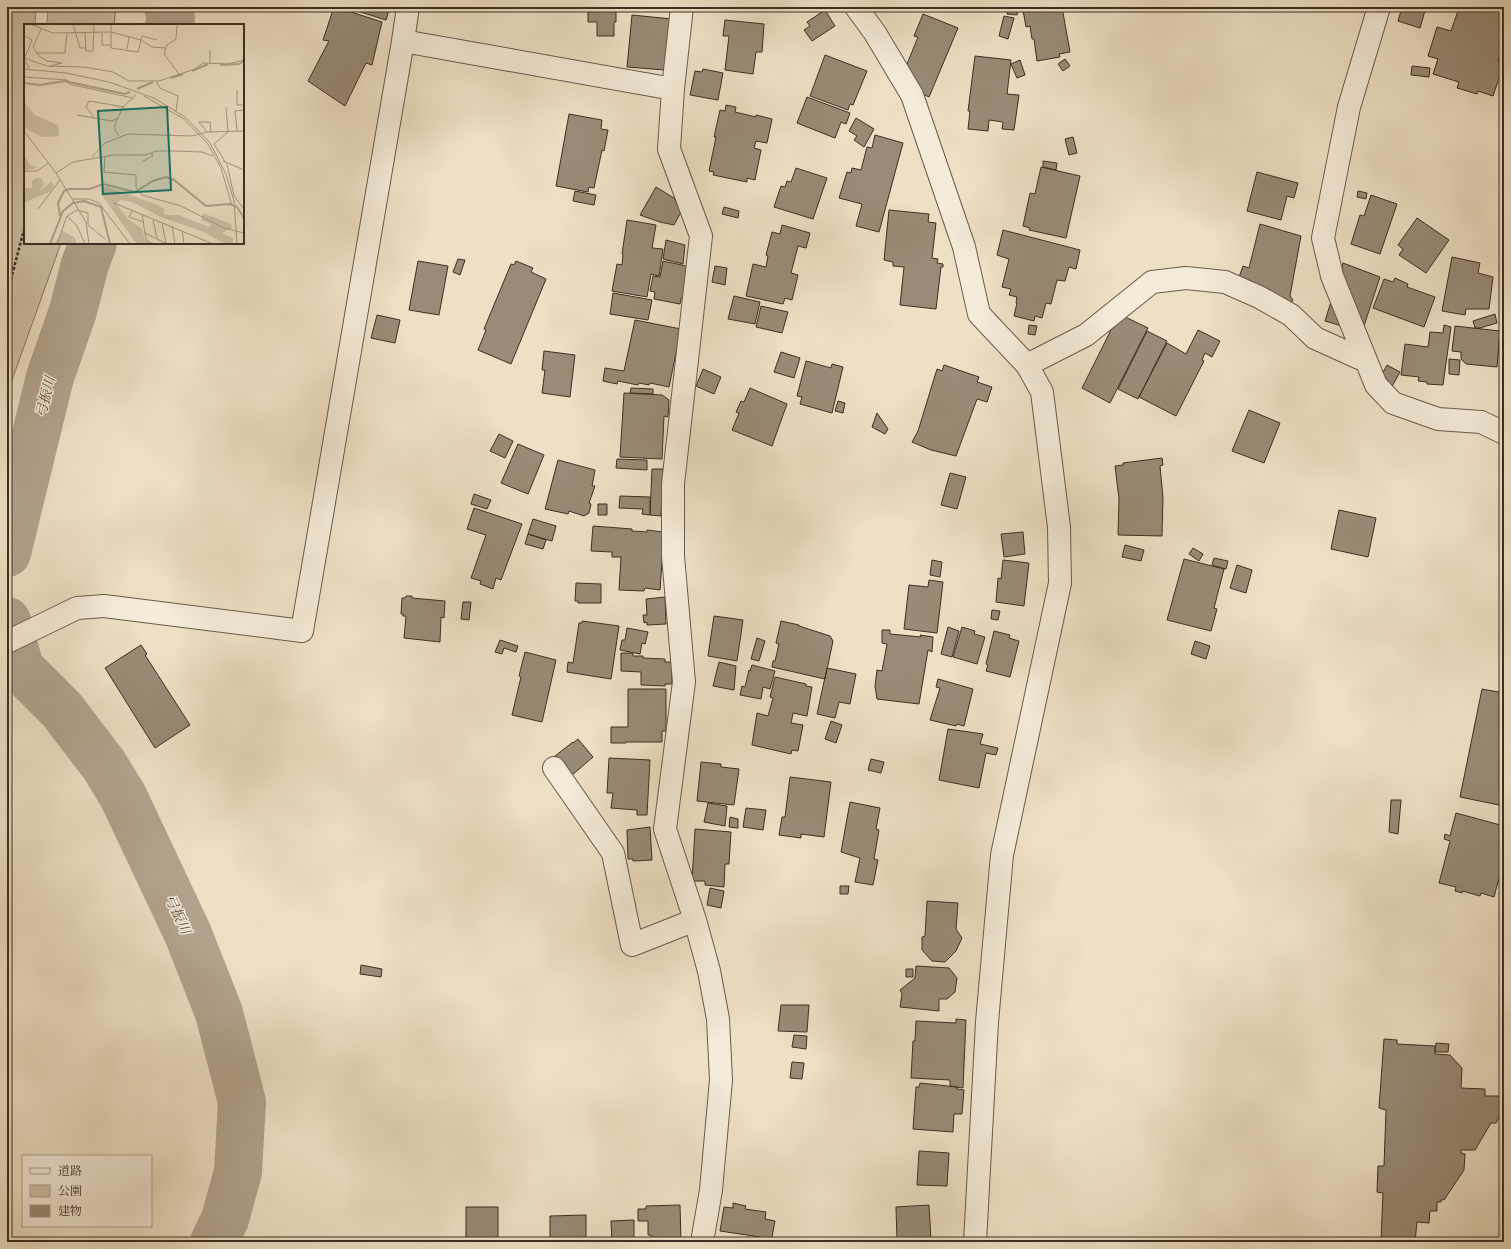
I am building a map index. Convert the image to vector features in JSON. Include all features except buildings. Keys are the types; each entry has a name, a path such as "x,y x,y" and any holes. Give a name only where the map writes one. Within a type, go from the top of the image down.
{"street":[{"path":"7,642 77,608 104,606 302,631 408,7"},
{"path":"682,7 673,89 669,149 701,236 673,484 673,556 684,682 665,829 695,920 709,971 718,1019 722,1080 711,1190 702,1242"},
{"path":"856,7 876,33 912,95 964,247 979,314 1027,365 1042,392 1059,527 1060,583 1002,855 987,1022 975,1242"},
{"path":"1379,7 1349,107 1323,238 1332,276 1376,386 1393,403 1438,419 1481,422 1504,433"},
{"path":"403,41 673,89"},
{"path":"1027,365 1086,335 1152,282 1186,278 1226,282 1259,297 1291,315 1315,338 1366,361"},
{"path":"554,768 613,853 632,945 695,920"}],"lane":[{"path":"41,24 42,7"}],"path":[{"path":"7,294 24,230"},
{"path":"7,276 14,265"}],"green space":[{"path":"7,7 116,7 114,24 24,24 24,244 61,244 7,394"}],"waterway":[{"name":"弓振川","path":"168,7 171,18 169,24"},
{"name":"弓振川","path":"7,553 50,377 73,311 85,264 93,244"},
{"name":"弓振川","path":"7,621 20,668 62,710 104,765 123,796 188,934 219,1013 242,1102 238,1172 225,1219 214,1242"}]}
